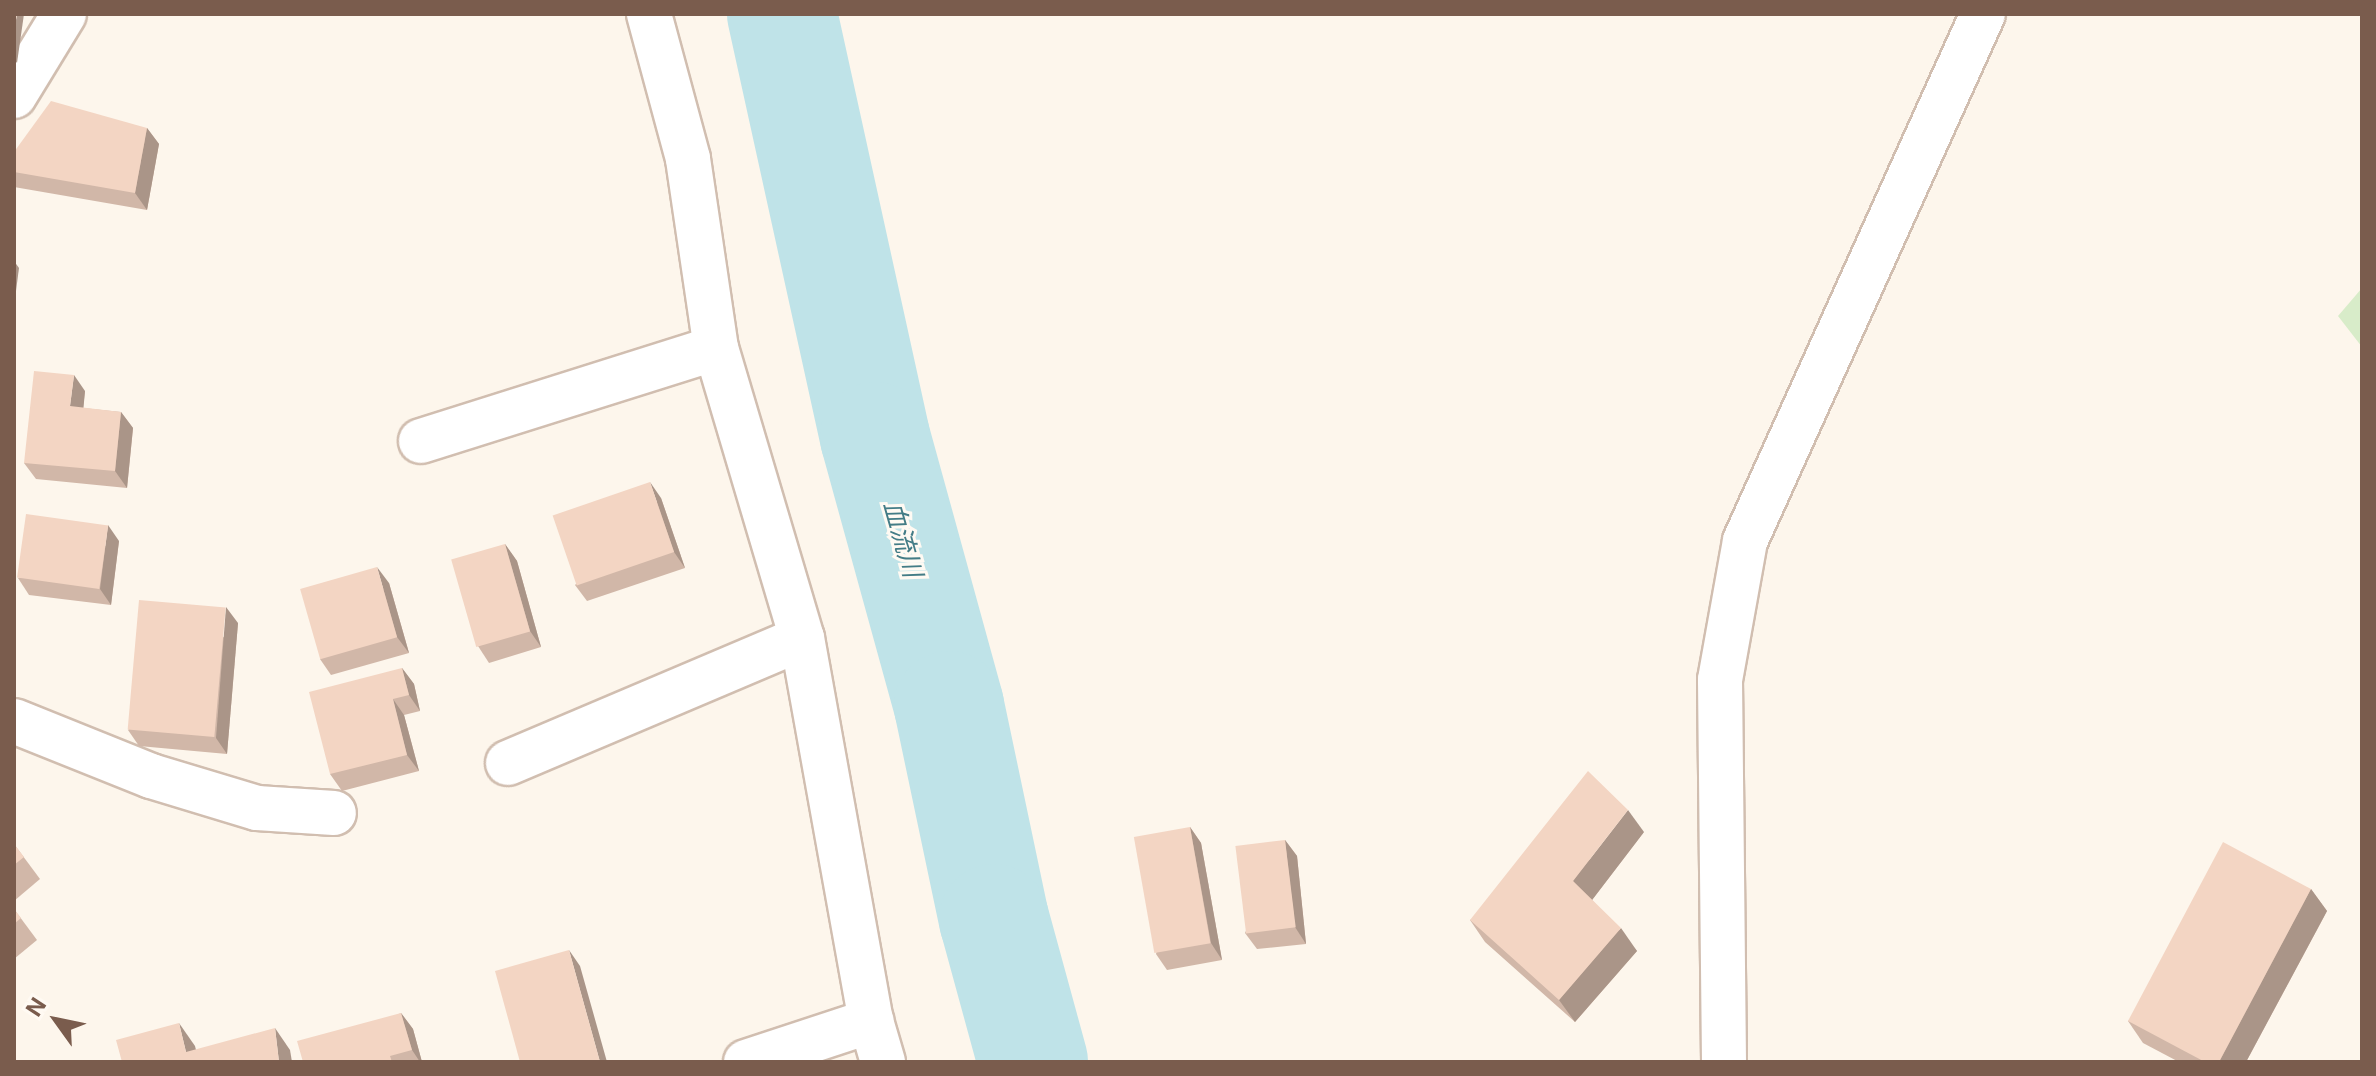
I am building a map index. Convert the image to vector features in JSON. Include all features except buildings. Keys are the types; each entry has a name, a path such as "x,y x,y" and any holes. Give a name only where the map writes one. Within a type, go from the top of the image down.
{"street":[{"path":"14,96 64,14"},
{"path":"649,14 688,159 716,348 802,638 877,1042 746,1062"},
{"path":"1724,1062 1720,680 1745,541 1983,14"},
{"path":"421,441 716,348"},
{"path":"508,763 802,638"},
{"path":"14,721 151,776 257,808 334,813"}],"green space":[{"path":"2362,288 2362,347 2338,316"}],"waterway":[{"name":"血流川","path":"782,14 875,437 949,706 994,919 1033,1062"}]}
